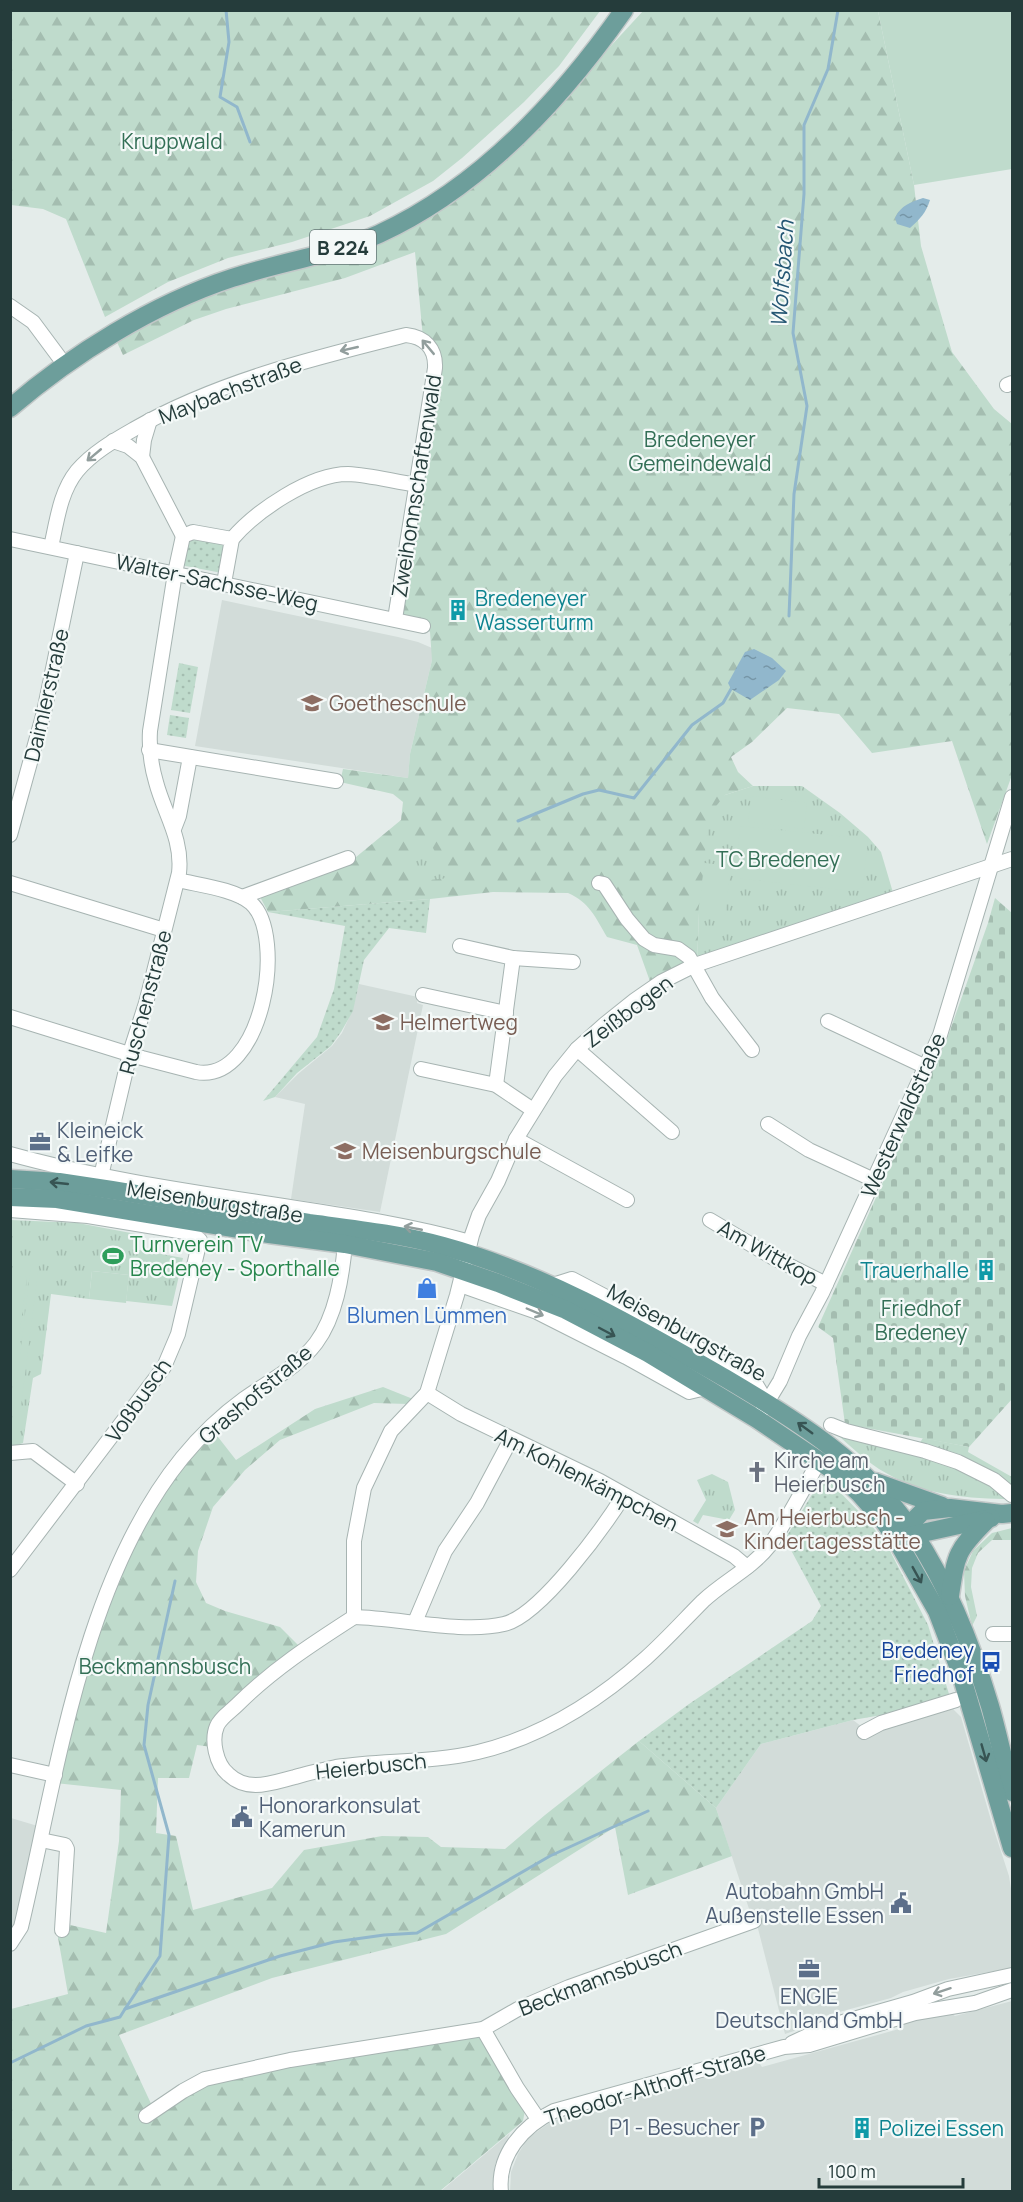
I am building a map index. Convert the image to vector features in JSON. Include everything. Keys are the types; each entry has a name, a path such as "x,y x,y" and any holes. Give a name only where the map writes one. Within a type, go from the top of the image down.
{"main road":[{"name":"B 224","path":"10,393 59,357 111,324 194,280 229,267 337,238 375,224 439,188 468,165 559,78 611,10"},
{"name":"B 224","path":"10,408 72,361 106,339 170,304 233,278 339,249 378,234 445,198 535,119 567,85 624,10"},
{"name":"Meisenburgstraße","path":"10,1179 59,1182 440,1245 465,1263 566,1310 648,1353 757,1419 820,1461 860,1494 883,1520 906,1532"},
{"name":"Meisenburgstraße","path":"10,1197 57,1199 269,1234 345,1244 436,1262 465,1263 553,1285 619,1317 767,1403 842,1455 871,1480 906,1532"},
{"path":"871,1480 950,1508 1000,1516"},
{"path":"906,1532 923,1510 950,1508"},
{"path":"906,1532 1000,1516"},
{"path":"950,1596 955,1562 960,1550 966,1541 1000,1516"},
{"path":"906,1532 950,1596 990,1707 1012,1791"},
{"path":"906,1532 937,1611 962,1699 1012,1848"}],"street":[{"path":"10,306 33,322 59,357"},
{"name":"Maybachstraße","path":"51,548 68,484 92,456 113,441 168,410 244,380 329,354 406,335"},
{"name":"Zweihonnschaftenwald","path":"395,619 418,485 436,358 426,342 416,336 406,335"},
{"path":"142,457 150,420"},
{"path":"113,441 128,446 142,457 183,536 193,532 232,539"},
{"path":"224,583 232,539 258,515 292,493 324,478 350,474 418,485"},
{"name":"Ruschenstraße","path":"101,1176 130,1053 146,1003 181,862 174,829 156,783 149,750 175,573 183,536"},
{"name":"Walter-Sachsse-Weg","path":"10,539 423,626"},
{"name":"Daimlerstraße","path":"10,835 44,712 77,553"},
{"path":"149,750 336,781"},
{"name":"Ruschenstraße","path":"174,829 180,816 190,756"},
{"name":"Westerwaldstraße","path":"757,1419 780,1381 940,1035 1012,797"},
{"path":"242,897 348,858"},
{"name":"Zeißbogen","path":"465,1263 479,1215 516,1139 555,1076 577,1049 635,1000 661,982 695,965 1012,859"},
{"path":"10,1017 204,1073 224,1068 239,1055 252,1032 261,1008 268,961 263,920 253,905 242,897 178,880"},
{"path":"10,883 164,930"},
{"name":"Zeißbogen","path":"599,883 604,884 627,919 644,939 654,945 685,952 695,965"},
{"path":"460,946 513,958 573,962"},
{"path":"496,1085 513,958"},
{"path":"695,965 712,998 752,1050"},
{"path":"423,995 506,1013"},
{"path":"828,1020 926,1067"},
{"path":"577,1049 672,1131"},
{"path":"421,1069 496,1085 534,1110"},
{"path":"768,1124 809,1150 874,1179"},
{"path":"516,1139 627,1200"},
{"name":"Meisenburgstraße","path":"10,1154 101,1176 430,1231 465,1263"},
{"name":"Meisenburgstraße","path":"10,1210 55,1212 98,1218 190,1233 200,1240"},
{"name":"Am Wittkop","path":"710,1220 772,1257 826,1284"},
{"name":"Voßbusch","path":"10,1570 157,1378 169,1358 200,1240"},
{"name":"Grashofstraße","path":"10,1944 21,1927 78,1681 113,1579 143,1515 175,1466 212,1426 244,1399 291,1367 316,1342 324,1329 334,1303 344,1260 345,1244"},
{"path":"465,1263 427,1393 391,1431 364,1488 354,1541 354,1617 457,1626 483,1626 504,1624 523,1616 571,1567 624,1495"},
{"name":"Am Kohlenkämpchen","path":"427,1393 461,1414 575,1468 734,1556 747,1567"},
{"path":"831,1425 958,1462 994,1480 1007,1488 1012,1495"},
{"path":"415,1622 445,1551 477,1503 511,1439"},
{"path":"10,1453 33,1451 77,1484"},
{"name":"Heierbusch","path":"354,1617 302,1650 262,1681 217,1724 214,1744 222,1767 228,1775 250,1786 260,1786 348,1765 402,1763 458,1756 503,1745 560,1720 626,1676 720,1586 747,1567 769,1545 820,1461"},
{"path":"993,1634 1012,1634"},
{"path":"864,1732 893,1719 962,1699 975,1698 990,1707"},
{"path":"10,1765 55,1774"},
{"path":"41,1840 60,1842 67,1850 62,1930"},
{"name":"Beckmannsbusch","path":"146,2116 205,2079 290,2060 483,2029 518,2009 569,1987 754,1921"},
{"name":"Theodor-Althoff-Straße","path":"501,2192 502,2172 513,2143 538,2119 554,2111 784,2047 829,2026 913,2002 948,1989 1012,1975"},
{"name":"Theodor-Althoff-Straße","path":"784,2047 809,2045 915,2013 975,2003 1012,1990"},
{"path":"483,2029 538,2119"}],"shaded area":[{"name":"Goetheschule","path":"222,600 398,637 432,648 432,660 410,754 408,778 195,746"},
{"name":"Meisenburgschule","path":"359,984 418,997 417,1003 423,1005 380,1212 291,1199 305,1104 275,1097 298,1074 332,1046 342,1033 352,1011"},
{"path":"953,1709 961,1717 1009,1876 1012,1895 1012,1968 949,1979 903,1992 891,1998 806,2021 794,2031 785,2034 755,1917 752,1918 716,1808 761,1744 853,1720 870,1733"},
{"path":"11,1818 41,1827 20,1921 11,1936"},
{"path":"1012,2001 1012,2191 510,2192 511,2172 518,2154 528,2138 552,2121 756,2063 762,2067 899,2029 909,2020 949,2012 955,2016"},
{"path":"510,2133 495,2164 493,2191 440,2192"}],"green space":[{"name":"Kruppwald","path":"11,10 600,11 559,66 524,102 433,181 370,216 292,242 228,258 168,282 105,317 66,219 43,209 11,205"},
{"name":"Bredeneyer Gemeindewald","path":"643,11 878,11 914,185 921,246 952,352 994,409 1012,424 1012,775 987,844 952,741 872,753 839,714 787,708 752,742 731,757 738,772 753,786 725,795 699,913 697,964 652,987 637,945 607,937 587,906 568,893 493,892 268,912 258,893 350,862 401,820 403,802 393,794 340,782 343,769 408,778 410,754 432,660 430,632 424,625 396,617 437,368 423,338 415,252 345,278 226,309 194,320 123,355 116,340 185,302 234,284 362,248 552,110"},
{"path":"878,11 1012,11 1012,169 914,185"},
{"path":"198,537 222,544 226,551 222,573 180,565 187,543"},
{"path":"179,663 198,667 190,713 171,710"},
{"path":"170,715 189,718 186,738 167,735"},
{"name":"TC Bredeney","path":"753,786 802,786 840,813 868,837 881,852 894,896 697,964 699,913 709,815 725,795"},
{"path":"751,796 807,803 804,829 748,822"},
{"path":"740,826 868,839 863,887 853,891 735,878"},
{"path":"432,846 448,878 421,881 412,878 409,873 414,860"},
{"path":"705,863 731,866 725,916 698,913"},
{"name":"Friedhof Bredeney","path":"995,898 1012,913 1012,1399 969,1447 845,1424 833,1338 818,1327 947,1039"},
{"path":"430,899 426,933 389,928 364,960 353,1011 331,1046 297,1073 275,1097 263,1101 317,1037 334,989 345,926 268,912"},
{"path":"11,1220 78,1223 136,1234 134,1249 183,1258 172,1306 126,1301 129,1275 92,1271 89,1299 51,1294 41,1374 33,1378 23,1443 11,1447"},
{"path":"31,1264 39,1265 18,1430 11,1429"},
{"path":"92,1271 129,1275 126,1303 89,1299"},
{"path":"10,1275 27,1277 11,1399"},
{"name":"Beckmannsbusch","path":"383,1387 413,1399 408,1404 374,1403 280,1440 245,1470 213,1507 198,1551 196,1582 206,1603 280,1627 301,1648 216,1723 212,1747 197,1745 189,1778 158,1778 156,1833 176,1836 193,1910 272,1888 304,1850 382,1836 428,1837 441,1847 505,1849 639,1741 716,1808 732,1856 628,1895 615,1827 446,1934 272,1978 119,2035 154,2110 206,2085 291,2063 474,2035 487,2043 526,2105 523,2121 440,2191 11,2192 11,2009 68,1994 57,1932 61,1923 106,1933 119,1841 121,1790 55,1783 80,1682 132,1540 211,1428 236,1460 315,1409"},
{"path":"834,1432 915,1450 923,1438 969,1447 968,1452 1012,1477 1012,1499 963,1497 916,1486 879,1469"},
{"path":"712,1474 728,1482 735,1510 729,1520 703,1515 698,1524 693,1521 706,1500 697,1480"},
{"path":"829,1481 869,1522 888,1547 928,1625 949,1694 899,1712 853,1720 761,1744 716,1808 639,1741 689,1704 812,1621 821,1606 785,1539 819,1483"},
{"path":"1012,1528 1012,1540 992,1540 978,1553 972,1568 971,1587 977,1616 972,1626 965,1596 964,1571 973,1551 992,1533"}],"water":[{"path":"923,198 930,200 925,212 917,222 910,228 897,224 895,218 903,207"},
{"path":"754,649 772,658 786,671 779,680 750,700 731,689 728,683 745,652"}],"waterway":[{"path":"226,10 229,42 220,97 237,107 250,142"},
{"name":"Wolfsbach","path":"789,616 794,494 807,406 793,333 804,194 804,125 828,69 838,10"},
{"name":"Wolfsbach","path":"518,821 583,794 599,790 634,798 692,725 723,703 731,689"},
{"path":"125,2009 160,1956 169,1835 144,1745 148,1705 175,1581"},
{"path":"10,2063 86,2026 120,2017 125,2009 280,1956 334,1942 417,1933 550,1856 648,1811"}],"place":[{"name":"Bredeneyer Wasserturm","path":"458,610"},
{"name":"Goetheschule","path":"312,703"},
{"name":"Helmertweg","path":"383,1022"},
{"name":"Kleineick & Leifke","path":"40,1142"},
{"name":"Meisenburgschule","path":"345,1151"},
{"name":"Turnverein TV Bredeney - Sporthalle","path":"113,1256"},
{"name":"Trauerhalle","path":"986,1270"},
{"name":"Blumen Lümmen","path":"427,1288"},
{"name":"Kirche am Heierbusch","path":"757,1472"},
{"name":"Am Heierbusch - Kindertagesstätte","path":"727,1529"},
{"name":"Bredeney Friedhof","path":"991,1662"},
{"name":"Honorarkonsulat Kamerun","path":"242,1817"},
{"name":"Autobahn GmbH Außenstelle Essen","path":"901,1903"},
{"name":"ENGIE Deutschland GmbH","path":"809,1969"},
{"name":"P1 - Besucher","path":"757,2127"},
{"name":"Polizei Essen","path":"862,2128"}]}
